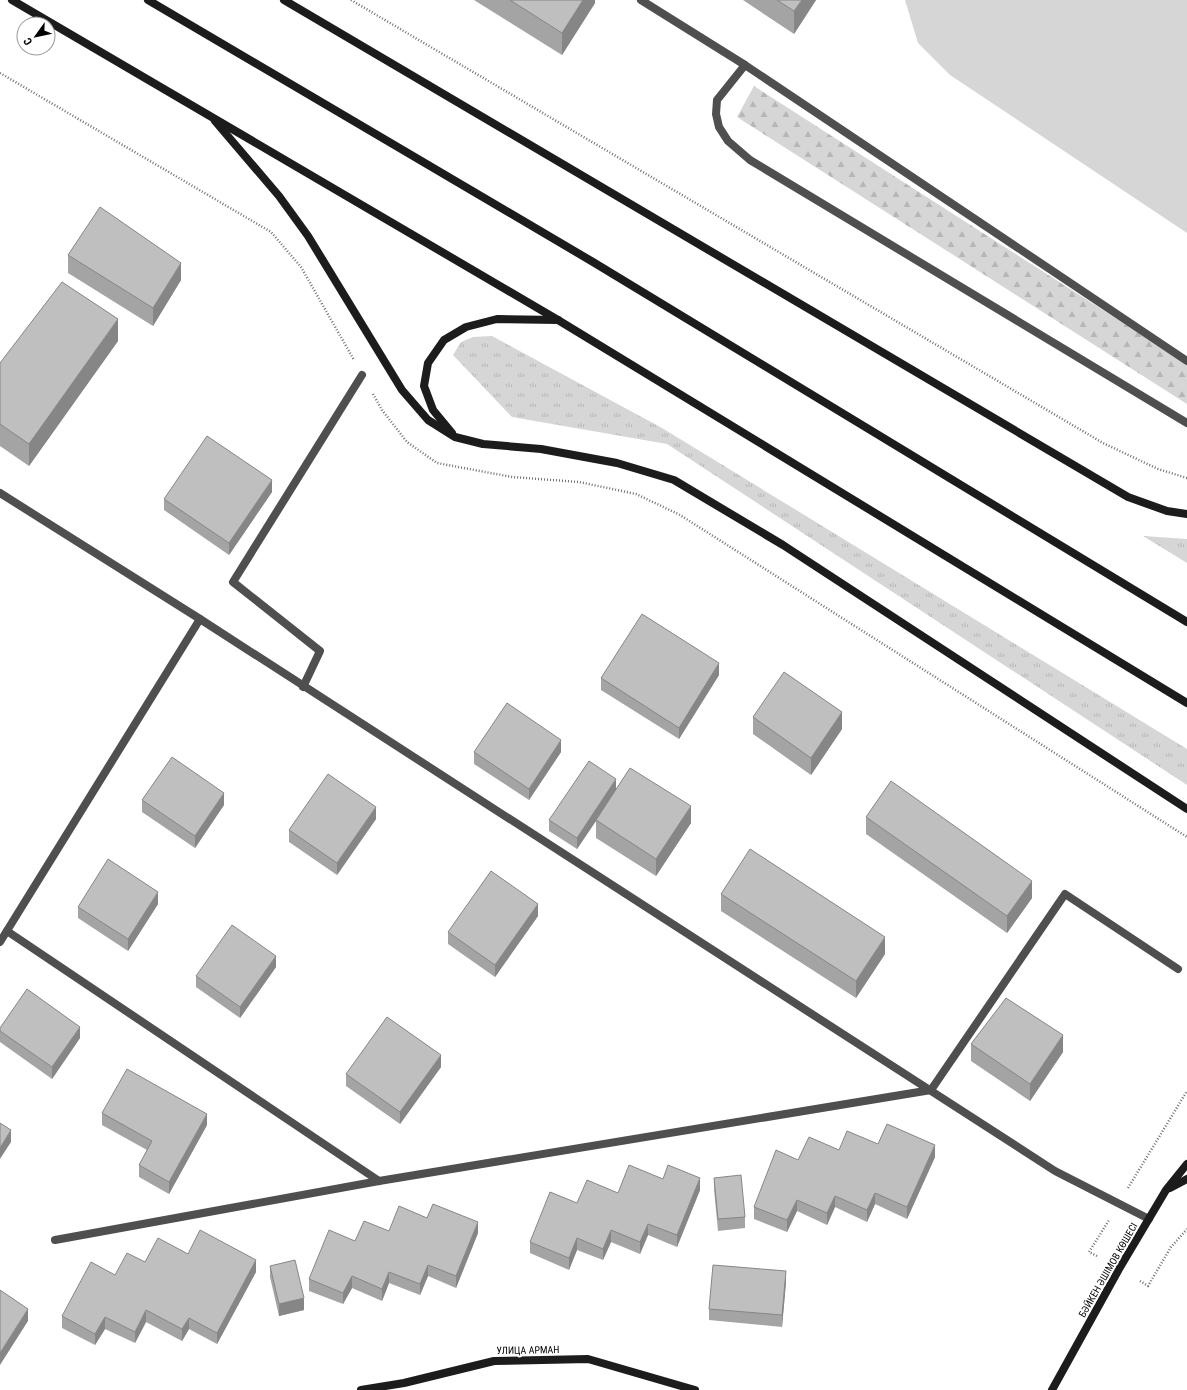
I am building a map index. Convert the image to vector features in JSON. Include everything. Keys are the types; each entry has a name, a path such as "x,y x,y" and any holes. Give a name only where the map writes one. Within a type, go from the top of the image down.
{"main road":[{"path":"12,0 558,320 1187,703"},
{"path":"148,0 593,262 1187,622"},
{"path":"284,0 1128,497 1167,511 1187,514"},
{"path":"210,116 280,196 308,236 402,390 428,420 455,437 483,444 541,449 617,463 674,480 783,545 1187,809"},
{"path":"455,437 433,410 424,386 428,363 444,340 466,327 496,319 558,320"},
{"name":"БӘЙКЕН ӘШІМОВ КӨШЕСІ","path":"1052,1390 1119,1269 1166,1190 1187,1164"},
{"path":"1166,1190 1187,1179"},
{"name":"УЛИЦА АРМАН","path":"361,1390 402,1386 494,1361 588,1359 695,1390"}],"street":[{"path":"641,0 745,65 1187,361"},
{"path":"745,65 717,100 716,114 719,126 728,141 750,160 1187,423"},
{"path":"303,687 320,651 233,582 362,375"},
{"path":"0,493 200,619 303,687 1055,1171 1149,1219"},
{"path":"0,942 200,619"},
{"path":"56,1240 379,1181 931,1090 1064,894 1178,969"},
{"path":"7,931 379,1181"}],"path":[{"path":"351,0 1103,443 1158,469 1187,478"},
{"path":"0,73 271,232 301,267 382,410 406,442 438,463 512,477 579,482 636,494 674,512 1187,837"},
{"path":"1096,1256 1089,1252 1187,1091"},
{"path":"1140,1281 1148,1286 1171,1247 1187,1229"}],"green space":[{"path":"905,0 1187,0 1187,233 950,75 918,43"},
{"path":"754,86 1187,364 1187,404 737,117"},
{"path":"492,336 662,428 1187,749 1187,785 667,444 512,417 453,355 461,342 473,337"},
{"path":"1143,536 1187,539 1187,563"}],"building":[{"path":"510,0 583,0 562,33"},
{"path":"777,0 802,0 794,11"},
{"path":"100,207 181,263 153,308 68,255"},
{"path":"62,282 118,319 29,444 0,424 0,363"},
{"path":"207,436 272,480 229,543 164,499"},
{"path":"642,614 719,663 679,728 601,678"},
{"path":"784,672 842,712 811,758 753,717"},
{"path":"507,703 561,740 529,789 474,752"},
{"path":"172,757 224,793 195,836 142,800"},
{"path":"589,761 616,779 577,838 549,820"},
{"path":"630,768 691,806 656,859 596,820"},
{"path":"328,774 376,807 337,863 289,830"},
{"path":"891,781 1032,881 1007,916 866,817"},
{"path":"750,849 885,937 856,981 721,894"},
{"path":"108,859 158,892 128,939 78,907"},
{"path":"491,871 538,904 495,965 448,932"},
{"path":"232,925 276,956 240,1007 196,976"},
{"path":"27,989 80,1027 52,1067 0,1031 0,1028"},
{"path":"1006,998 1063,1035 1030,1084 971,1044"},
{"path":"387,1017 441,1055 400,1112 346,1074"},
{"path":"127,1069 207,1114 169,1182 139,1165 152,1141 102,1113"},
{"path":"0,1123 11,1130 0,1148"},
{"path":"887,1124 935,1145 907,1207 875,1193 867,1210 835,1196 827,1213 797,1200 787,1220 754,1207 776,1150 798,1160 809,1137 839,1150 847,1131 878,1144"},
{"path":"629,1165 663,1179 668,1165 700,1178 677,1235 648,1224 640,1242 611,1230 603,1249 577,1238 569,1258 530,1242 550,1192 577,1203 587,1180 618,1193"},
{"path":"741,1175 745,1217 718,1219 714,1178"},
{"path":"433,1204 478,1222 456,1276 428,1265 420,1284 389,1272 382,1289 352,1276 343,1293 309,1279 329,1230 355,1241 364,1221 389,1231 399,1206 427,1218"},
{"path":"200,1230 256,1260 217,1333 189,1318 182,1329 146,1310 135,1332 105,1317 95,1334 62,1316 91,1262 115,1275 127,1253 145,1262 158,1238 188,1254"},
{"path":"295,1260 304,1298 279,1304 270,1266"},
{"path":"713,1265 786,1271 782,1315 709,1309"},
{"path":"0,1290 28,1309 0,1353"}]}
